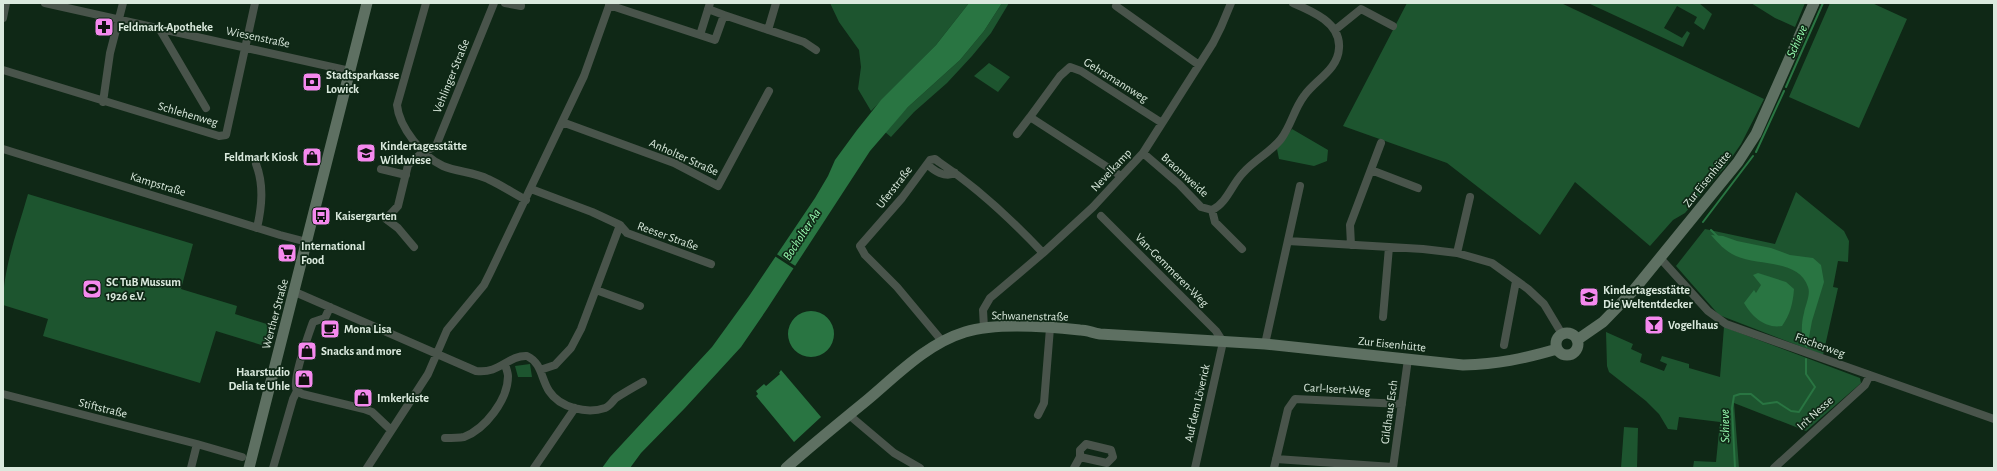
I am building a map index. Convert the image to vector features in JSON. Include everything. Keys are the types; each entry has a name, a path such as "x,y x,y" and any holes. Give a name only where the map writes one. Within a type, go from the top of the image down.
{"street":[{"path":"3,18 6,3"},
{"name":"Wiesenstraße","path":"45,3 245,46 350,71"},
{"path":"103,102 110,53 123,3"},
{"path":"245,46 255,3"},
{"name":"Werther Straße","path":"249,468 367,3"},
{"path":"426,3 398,105 398,114 402,125 423,152 443,166 487,179 526,200"},
{"name":"Vehlinger Straße","path":"414,247 398,228 386,219 398,206 408,165 423,152 436,146 494,3"},
{"path":"505,3 521,6"},
{"path":"768,30 776,3"},
{"name":"Nevelkamp","path":"984,328 983,310 990,298 1043,253 1093,207 1143,154 1222,27 1231,3"},
{"path":"1293,3 1308,6 1335,30 1361,9 1393,26"},
{"name":"Zur Eisenhütte","path":"1223,342 1265,344 1463,365 1496,364 1520,360 1557,349 1563,354 1571,354 1577,348 1577,340 1603,322 1618,307 1730,173 1746,150 1761,123 1814,3"},
{"path":"366,468 428,374 447,330 484,285 584,76 609,4 715,40 724,15"},
{"path":"700,35 709,6 724,15 804,42 816,50"},
{"path":"1116,6 1199,65"},
{"path":"159,28 206,108"},
{"name":"Braomweide","path":"1212,210 1222,203 1242,174 1281,139 1303,96 1324,77 1331,68 1339,49 1335,30"},
{"name":"Schlehenweg","path":"3,70 103,102 219,136 226,135 245,46"},
{"name":"Gehrsmannweg","path":"1017,134 1060,76 1070,67 1081,71 1162,123"},
{"name":"Anholter Straße","path":"562,122 674,163 718,186 769,91"},
{"path":"1030,117 1121,176"},
{"path":"1351,244 1350,225 1381,143"},
{"name":"Kampstraße","path":"3,149 307,242"},
{"name":"Braomweide","path":"1143,154 1179,184 1201,207 1212,210"},
{"name":"Uferstraße","path":"942,341 897,287 865,255 860,246 902,198 930,160 935,159 955,173 1008,215 1043,253"},
{"path":"256,164 259,173 262,195 258,228"},
{"path":"381,169 406,175"},
{"path":"1371,170 1418,188"},
{"path":"1265,344 1300,186"},
{"name":"Reeser Straße","path":"531,189 592,212 620,225 627,233 711,264"},
{"path":"1457,253 1470,197"},
{"name":"Braomweide","path":"1212,210 1215,222 1242,249"},
{"name":"Van-Gemmeren-Weg","path":"1101,216 1216,331 1223,342"},
{"name":"Reeser Straße","path":"540,370 555,365 571,348 596,290 620,225"},
{"path":"1288,241 1351,244 1457,253 1492,263 1544,304 1562,334"},
{"path":"1383,317 1389,247"},
{"name":"Fischerweg","path":"1660,258 1708,311 1726,324 1994,419"},
{"path":"1504,345 1516,281"},
{"path":"596,290 640,306"},
{"path":"294,292 438,353 476,371 484,372 495,370 513,358 527,356 537,363 549,392 559,401 575,408 586,410 605,408 626,392 643,382"},
{"path":"273,468 293,399 297,391 296,387 300,366 313,322 325,318 330,307"},
{"name":"Schwanenstraße","path":"786,468 893,378 942,341 965,332 984,328 1010,326 1081,330 1100,334 1223,342"},
{"path":"1038,415 1044,403 1050,328"},
{"path":"1557,349 1556,340 1562,334 1571,334 1577,340"},
{"name":"Auf dem Löverick","path":"1195,468 1223,342"},
{"name":"Gildhaus Esch","path":"1393,468 1408,359"},
{"path":"445,438 463,437 487,420 502,399 506,388 508,376 505,364"},
{"name":"In't Nesse","path":"1774,468 1865,385 1870,375"},
{"path":"297,391 302,394 372,412 391,430"},
{"name":"Stiftstraße","path":"3,394 242,457"},
{"name":"Carl-Isert-Weg","path":"1274,468 1288,409 1295,399 1402,404"},
{"path":"534,468 575,408"},
{"path":"849,415 894,453 920,468"},
{"path":"191,468 197,444"},
{"path":"1074,468 1080,457"},
{"path":"1276,459 1393,468"}],"shaded area":[{"path":"830,3 969,3 936,45 871,111 858,89 861,67 859,50 839,22"},
{"path":"1002,3 1009,3 991,33 972,56 947,83 914,112 891,137 885,132 908,107 960,60 984,31"},
{"path":"1407,3 1561,3 1764,99 1741,144 1725,167 1685,213 1673,220 1650,246 1575,182 1540,235 1447,163 1343,126"},
{"path":"1588,3 1699,3 1712,14 1704,30 1694,23 1697,17 1677,6 1664,28 1682,38 1687,31 1690,33 1683,47"},
{"path":"1751,3 1805,3 1795,27 1775,18"},
{"path":"1830,3 1872,3 1907,19 1859,128 1789,97"},
{"path":"989,63 1010,77 998,92 974,76"},
{"path":"1292,129 1328,150 1327,161 1314,166 1279,159 1277,149"},
{"path":"1796,192 1844,231 1849,241 1848,262 1838,261 1833,287 1838,288 1823,355 1719,315 1676,266 1705,229 1775,244"},
{"name":"SC TuB Mussum 1926 e.V.","path":"28,194 193,244 181,289 237,306 235,314 273,326 268,347 216,331 200,383 43,336 48,319 3,305 8,263"},
{"path":"1724,327 1860,378 1861,383 1806,431 1734,403 1739,468 1693,468 1694,461 1716,462 1720,422 1679,417 1677,430 1668,429 1659,414 1646,401 1609,372 1607,366 1606,332 1633,344 1631,349 1642,354 1640,362 1664,371 1667,364 1660,361 1662,356 1689,364 1689,368 1720,377"},
{"path":"530,364 532,377 518,377 515,366"},
{"path":"1624,427 1638,428 1637,468 1621,468"}],"water":[{"name":"Bocholter Aa","path":"969,3 1002,3 984,31 960,60 908,107 870,151 741,347 641,453 630,468 602,468 610,457 712,347 749,296 815,198 828,176 835,160 857,130 881,100 936,45"},
{"path":"1711,235 1723,236 1737,241 1771,248 1790,255 1813,258 1821,265 1824,282 1812,321 1807,348 1805,346 1802,334 1802,326 1809,290 1803,278 1796,272 1787,268 1736,256 1719,244"},
{"path":"1758,273 1786,282 1794,289 1791,309 1782,326 1770,326 1760,321 1751,313 1744,303 1754,290 1756,293 1761,285 1753,275"},
{"path":"811,311 824,315 830,321 834,334 830,347 824,353 811,357 798,353 792,347 788,334 792,321 798,315"},
{"path":"781,370 821,417 794,442 756,396 758,394 756,391 764,384 766,386 780,374 779,373"}],"pier":[{"path":"775,253 797,267 796,270 773,255"}],"waterway":[{"name":"Schieve","path":"1786,87 1823,3"},
{"name":"Schieve","path":"1756,152 1784,91"},
{"name":"Schieve","path":"1703,222 1753,156"},
{"name":"Schieve","path":"1711,230 1717,236"},
{"name":"Schieve","path":"1735,468 1732,408 1734,396 1740,394 1751,394 1763,404 1777,402 1791,411 1799,412 1815,387 1806,374 1806,359"}],"place":[{"name":"Feldmark-Apotheke","path":"104,27"},
{"name":"Stadtsparkasse Lowick","path":"312,82"},
{"name":"Kindertagesstätte Wildwiese","path":"366,153"},
{"name":"Feldmark Kiosk","path":"312,157"},
{"name":"Kaisergarten","path":"321,216"},
{"name":"International Food","path":"287,253"},
{"name":"SC TuB Mussum 1926 e.V.","path":"92,289"},
{"name":"Kindertagesstätte Die Weltentdecker","path":"1589,297"},
{"name":"Vogelhaus","path":"1654,325"},
{"name":"Mona Lisa","path":"330,329"},
{"name":"Snacks and more","path":"307,351"},
{"name":"Haarstudio Delia te Uhle","path":"304,379"},
{"name":"Imkerkiste","path":"363,398"}]}
